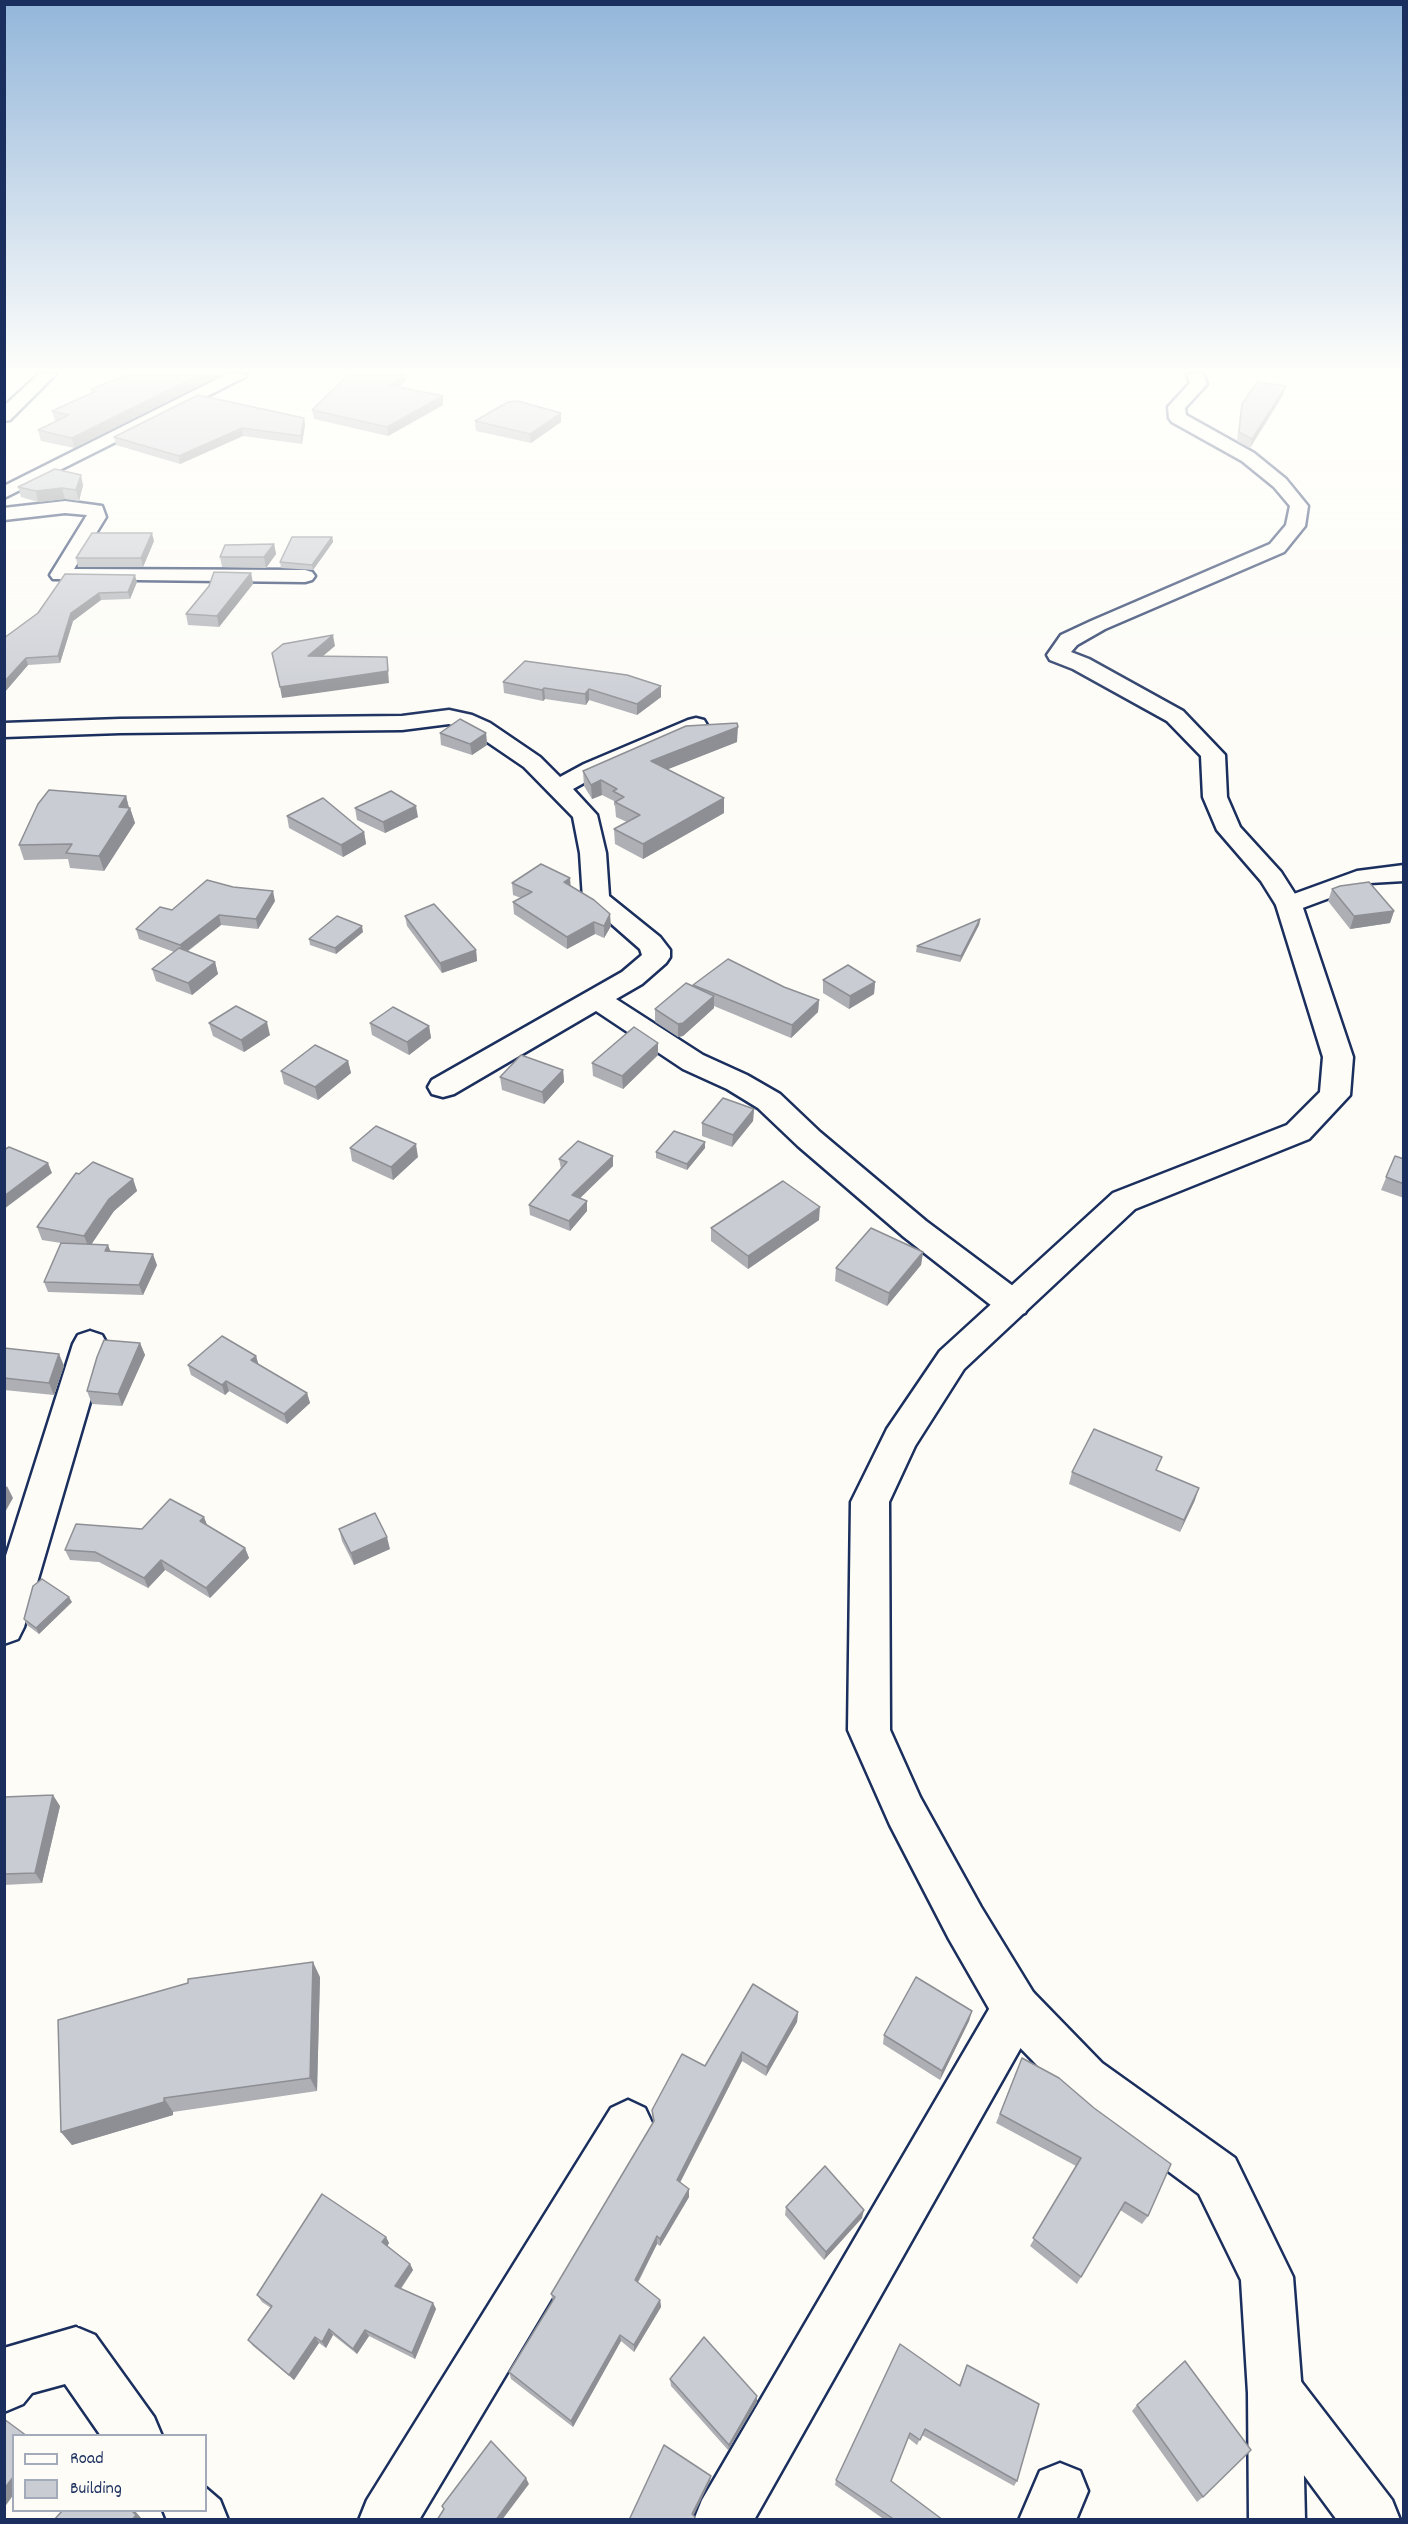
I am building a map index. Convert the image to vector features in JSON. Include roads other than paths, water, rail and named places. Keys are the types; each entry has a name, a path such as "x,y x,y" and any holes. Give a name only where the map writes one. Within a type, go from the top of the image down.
{"street":[{"path":"1276,2520 1275,2393 1267,2277 1217,2176 1086,2080 1016,2008 965,1923 905,1811 869,1730 870,1502 900,1439 952,1360 1124,1200 1252,1152 1298,1132 1335,1095 1338,1056 1289,905 1272,877 1229,830 1215,797 1213,755 1175,716 1081,664 1059,655 1069,640 1098,625 1276,548 1295,526 1299,506 1287,492"},
{"path":"4,514 65,507 95,510 97,517 60,575 305,576"},
{"path":"4,730 120,726 402,723 449,717 464,720 482,728 532,762 585,815 593,853 596,899 656,950 656,957 647,967 443,1087"},
{"path":"559,787 592,769 696,725"},
{"path":"1289,905 1366,876 1404,873"},
{"path":"596,998 693,1062 738,1082 769,1101 809,1139 915,1229 1013,1304"},
{"path":"4,1627 90,1344"},
{"path":"722,2520 1016,2008"},
{"path":"387,2520 628,2125"},
{"path":"4,2385 15,2371 76,2354 134,2434"},
{"path":"1275,2393 1372,2520"}]}
